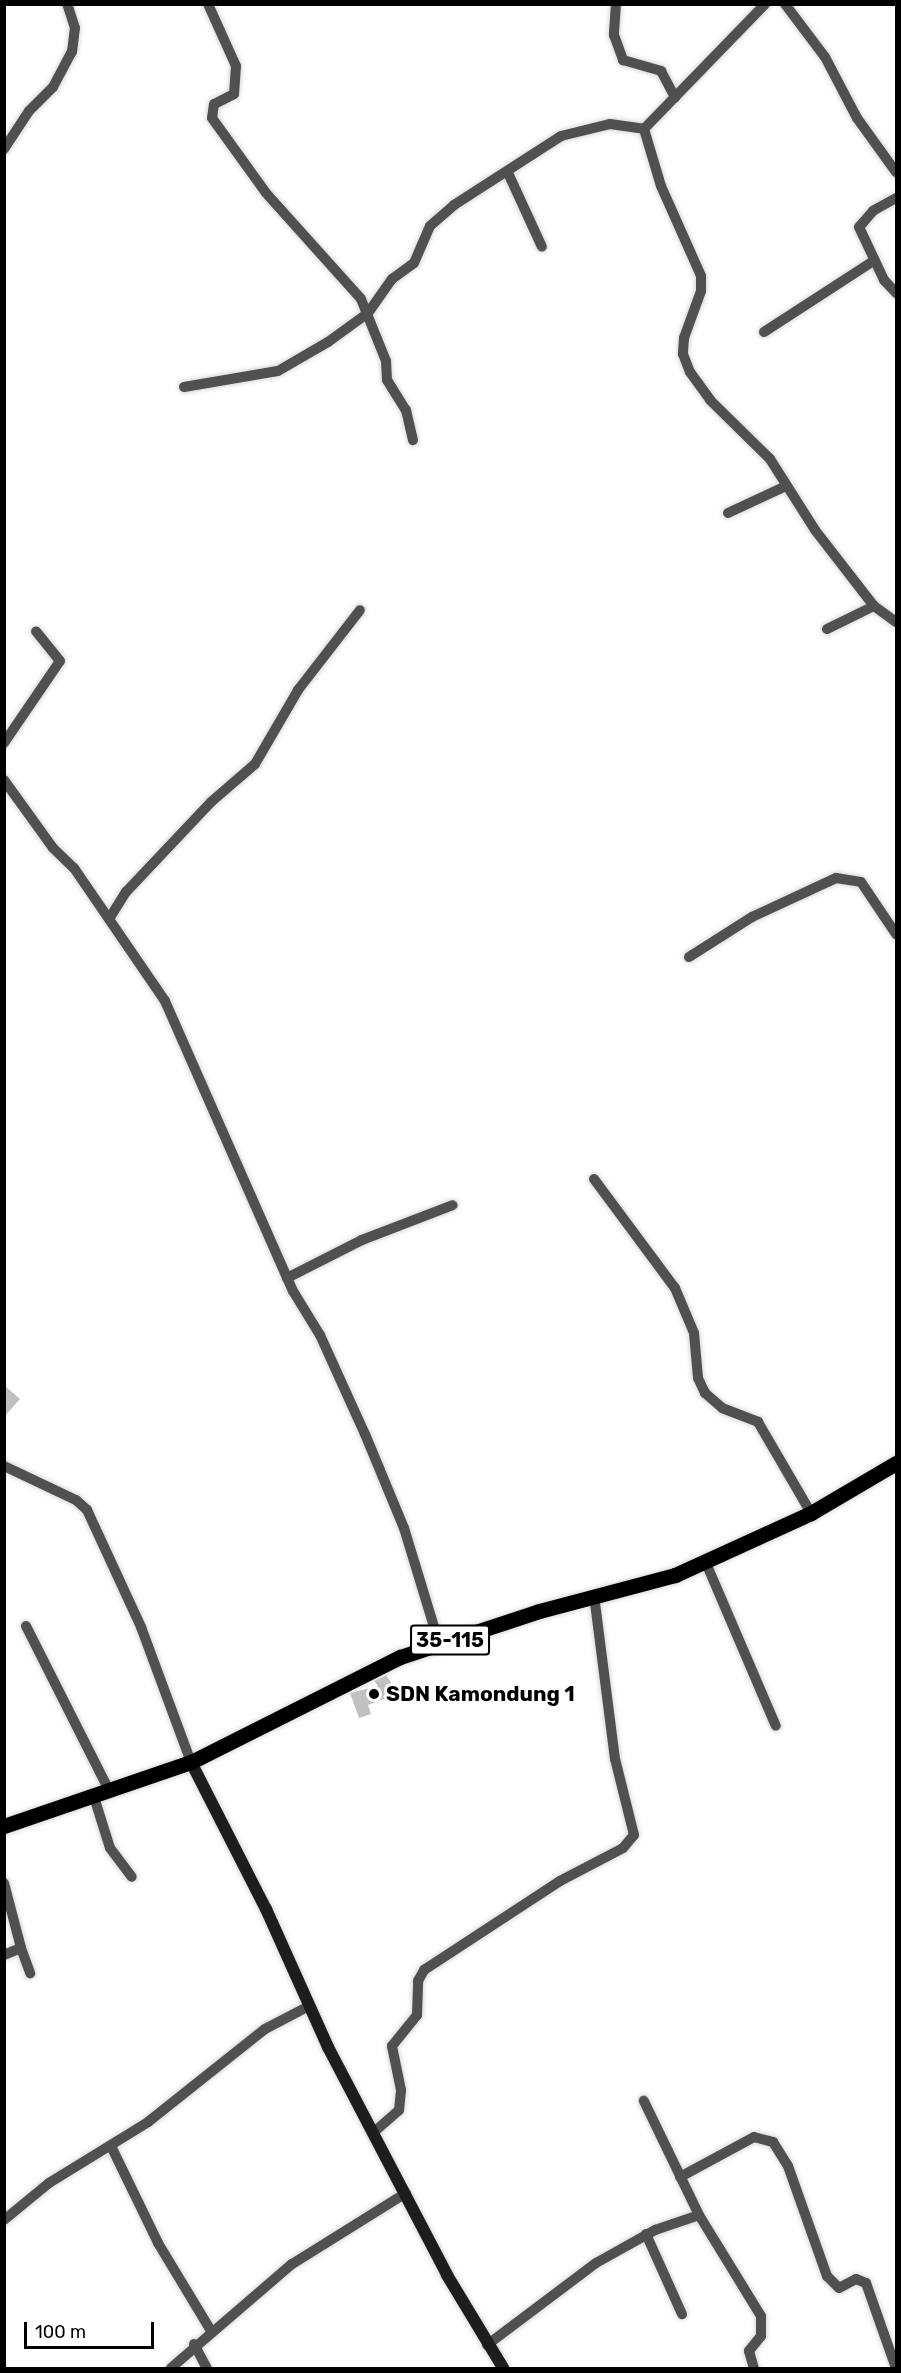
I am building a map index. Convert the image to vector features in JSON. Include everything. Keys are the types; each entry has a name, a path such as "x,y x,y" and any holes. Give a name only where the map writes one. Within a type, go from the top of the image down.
{"main road":[{"name":"35-115","path":"4,1826 110,1792 191,1762 362,1674 439,1643 706,1563 811,1513 897,1463"}],"street":[{"path":"4,150 29,111 53,87 72,52 75,28 67,4"},
{"path":"208,4 236,66 234,94 214,104 212,117 228,146 352,286 368,313 386,361 387,380 406,410 413,440"},
{"path":"616,4 614,35 623,60 661,71 675,96"},
{"path":"644,129 765,4"},
{"path":"785,4 831,66 857,118 897,172"},
{"path":"184,387 278,371 368,313 392,279 414,263 430,226 454,205 574,132 610,124 644,129"},
{"path":"644,129 661,186 700,276 701,291 684,338 683,354 690,372 710,400 762,450 874,606 897,622"},
{"path":"508,173 542,247"},
{"path":"897,198 861,220 860,231 875,260 897,293"},
{"path":"764,332 875,260"},
{"path":"728,513 786,486"},
{"path":"827,629 874,606"},
{"path":"108,919 126,892 211,802 255,764 298,690 360,610"},
{"path":"4,743 60,661 36,631"},
{"path":"4,780 108,919 165,1001 287,1278 328,1353 399,1516 439,1643"},
{"path":"688,957 752,917 836,878 861,882 897,934"},
{"path":"594,1179 675,1288 694,1333 697,1371 705,1393 722,1408 758,1422 811,1513"},
{"path":"287,1278 362,1240 453,1204"},
{"path":"4,1466 76,1500 87,1510 141,1627 191,1762 309,2006 487,2345 502,2368"},
{"path":"706,1563 776,1726"},
{"path":"374,2132 399,2110 401,2090 392,2046 417,2015 418,1981 424,1971 560,1881 623,1848 634,1835 615,1759 594,1595"},
{"path":"26,1626 110,1792"},
{"path":"94,1797 110,1848 132,1877"},
{"path":"4,1883 30,1973"},
{"path":"4,1955 21,1948"},
{"path":"4,2220 49,2183 111,2146 265,2029 309,2006"},
{"path":"644,2101 699,2215 761,2316 761,2336 749,2351 754,2368"},
{"path":"680,2177 754,2137 773,2142 788,2166 827,2276 839,2288 856,2279 866,2283 896,2368"},
{"path":"111,2146 158,2243 211,2331"},
{"path":"171,2368 194,2344 292,2264 406,2193"},
{"path":"487,2345 567,2281 646,2234 699,2215"},
{"path":"646,2234 682,2314"},
{"path":"194,2344 207,2368"}],"building":[{"path":"4,1385 20,1399 4,1417"},
{"name":"SDN Kamondung 1","path":"386,1675 400,1696 389,1703 386,1698 368,1705 371,1714 359,1718 350,1693 378,1686 374,1681"}],"place":[{"name":"SDN Kamondung 1","path":"374,1694"}]}
